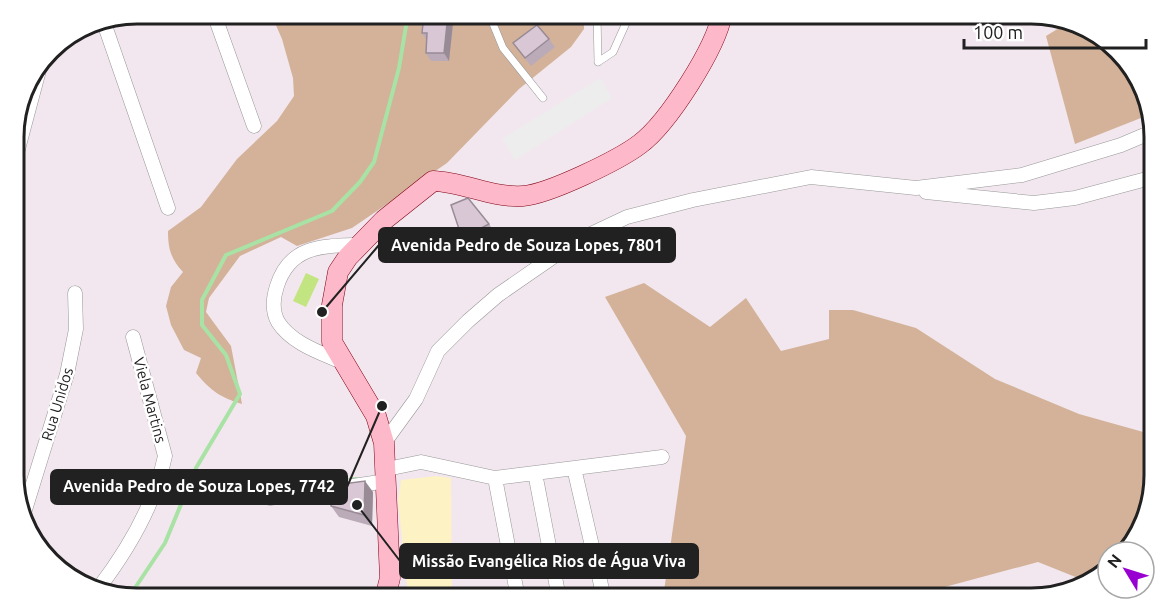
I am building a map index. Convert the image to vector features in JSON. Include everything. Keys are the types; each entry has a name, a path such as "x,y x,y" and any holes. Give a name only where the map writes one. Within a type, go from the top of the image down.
{"main road":[{"path":"388,588 390,578 384,443 376,416 333,342 332,305 338,272 359,245 384,220 433,181 467,185 493,194 536,194 639,145 666,116 686,87 709,46 718,24"}],"street":[{"path":"218,24 254,126"},
{"path":"107,28 168,208"},
{"path":"25,120 31,100"},
{"path":"384,443 416,399 438,351 498,295 576,241 627,217 693,200 811,177 916,188 1032,173 1121,145 1144,135"},
{"path":"916,188 926,192 1034,204 1075,198 1144,180"},
{"path":"344,363 301,343 279,323 273,308 274,299 282,272 290,261 304,252 319,247 359,245"},
{"name":"Rua Unidos","path":"27,502 72,354 76,329 75,293"},
{"name":"Viela Martins","path":"103,583 116,566 128,544 158,482 165,456 133,337"},
{"path":"270,498 387,475 421,462 495,478 662,457"},
{"path":"574,468 602,588"},
{"path":"535,473 557,588"},
{"path":"495,478 516,588"}],"lane":[{"path":"493,24 503,48 543,98"},
{"path":"597,24 598,62 613,52 626,24"}],"shaded area":[{"path":"275,24 584,24 584,29 571,47 519,89 447,163 352,228 297,246 281,237 240,256 209,298 206,312 231,346 242,404 222,396 201,379 196,373 201,358 184,350 171,325 166,306 171,287 183,272 171,253 168,231 201,207 237,159 277,121 294,96 293,78"},
{"path":"1059,28 1081,36 1106,52 1129,80 1142,118 1075,144 1046,36"},
{"path":"600,78 612,98 515,160 502,139"},
{"path":"644,283 710,327 746,298 781,351 829,339 829,310 853,310 916,328 995,379 1079,414 1144,432 1144,483 1138,511 1125,538 1124,540 1096,540 1096,568 1077,578 1038,562 941,588 664,588 686,436 605,297"},
{"path":"436,476 451,478 452,588 406,588 398,501 401,480"}],"green space":[{"path":"306,273 319,279 306,307 293,301"}],"building":[{"path":"423,24 447,24 444,53 426,53 427,33 422,33"},
{"path":"537,25 549,39 525,58 513,43"},
{"path":"468,198 489,224 462,238 451,205"},
{"path":"365,481 364,515 331,506 335,485"}],"waterway":[{"path":"135,588 165,543 196,468 240,394 226,355 202,325 202,300 226,255 332,211 360,182 374,162 399,68 406,24"},
{"path":"192,477 240,491 356,479"}],"place":[{"name":"Avenida Pedro de Souza Lopes, 7801","path":"322,312"},
{"name":"Avenida Pedro de Souza Lopes, 7742","path":"382,406"},
{"name":"Missão Evangélica Rios de Água Viva","path":"357,505"}]}
